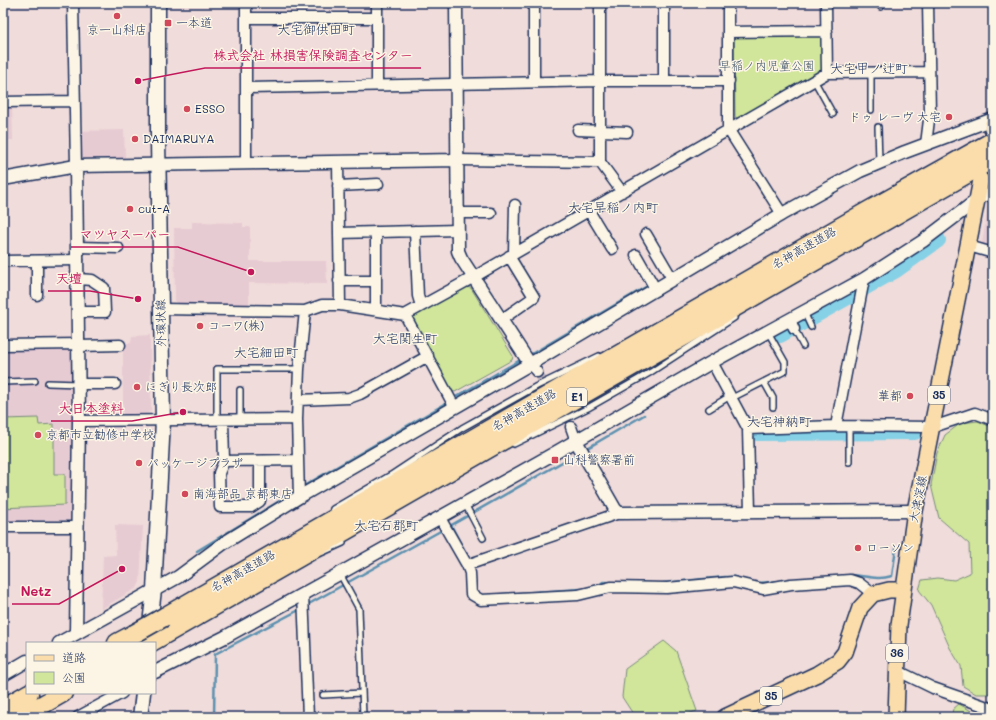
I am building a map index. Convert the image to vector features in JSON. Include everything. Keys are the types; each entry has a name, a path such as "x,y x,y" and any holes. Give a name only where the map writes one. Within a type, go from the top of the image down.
{"highway":[{"name":"名神高速道路","path":"148,639 164,617 259,559 866,212 993,128"},
{"name":"名神高速道路","path":"125,642 148,639 293,561 993,159"},
{"path":"3,708 27,694"},
{"path":"21,717 61,694"}],"main road":[{"name":"外環状線","path":"148,639 154,590 163,421 160,309 158,3"},
{"name":"大津淀線","path":"903,590 914,511 969,246 981,180"},
{"path":"873,594 889,590 903,590"},
{"name":"36","path":"896,717 896,670 903,590"},
{"name":"35","path":"725,717 817,674 838,661 845,652 860,608 873,594"},
{"path":"140,717 143,694"}],"street":[{"path":"73,3 79,312 76,633"},
{"path":"246,3 246,163"},
{"path":"377,3 377,85"},
{"path":"456,3 458,251 533,368"},
{"path":"534,3 534,82"},
{"path":"600,3 600,162 622,192"},
{"path":"664,3 664,81"},
{"path":"728,3 728,130 782,214"},
{"path":"826,3 827,73"},
{"path":"926,144 930,112 928,72 928,3"},
{"path":"246,18 377,18"},
{"path":"728,32 826,31"},
{"path":"160,309 305,311 322,305 340,305 406,314 474,277 827,73 928,72"},
{"path":"246,88 600,81 729,81"},
{"path":"3,102 74,101"},
{"path":"61,642 178,577 224,543 454,406 533,368 656,290 782,214 860,171 879,163 926,144 993,128"},
{"path":"578,130 628,132"},
{"path":"3,179 76,166 458,160 600,162"},
{"path":"338,162 340,305"},
{"path":"338,186 378,184"},
{"path":"156,671 303,594 342,578 468,511 576,441 712,362 768,332 792,325 806,317 923,241 977,200 993,192"},
{"path":"501,320 534,297 512,255 515,205"},
{"path":"589,211 612,249"},
{"path":"458,213 491,213"},
{"path":"339,233 458,230"},
{"path":"415,231 418,296 421,306"},
{"path":"376,232 376,310"},
{"path":"646,234 673,280"},
{"path":"969,246 993,253"},
{"path":"78,247 118,248"},
{"path":"636,255 656,290"},
{"path":"3,261 78,260"},
{"path":"37,261 37,295"},
{"path":"78,279 92,280 104,288 105,312 79,312"},
{"path":"836,426 864,280"},
{"path":"339,281 376,281"},
{"path":"299,497 297,418 299,369 305,311"},
{"path":"406,314 454,406"},
{"path":"3,345 120,345"},
{"path":"298,400 349,398 360,394 428,356"},
{"path":"712,362 748,429 750,512"},
{"path":"78,384 116,384"},
{"path":"748,429 836,426 932,427 967,414 975,413 993,420"},
{"path":"79,421 240,420 297,418"},
{"path":"220,420 224,461 219,473 220,507 251,507 260,501 260,461"},
{"path":"571,427 576,441 615,509 619,512"},
{"path":"224,461 298,460"},
{"path":"466,564 619,512 914,511"},
{"path":"444,524 470,573 471,594 481,600 578,595 611,587 668,588 734,582 763,589 805,579 850,580 859,583 873,594"},
{"path":"3,527 78,527"},
{"path":"303,594 308,717"},
{"path":"3,675 26,662"},
{"path":"896,670 933,688 993,709"},
{"path":"78,717 120,694"}],"lane":[{"path":"871,72 871,110"},
{"path":"814,80 834,114"},
{"path":"878,127 879,163"},
{"path":"836,222 866,212"},
{"path":"881,231 896,214"},
{"path":"511,446 588,408 645,376 737,316"},
{"path":"806,317 811,327"},
{"path":"792,325 803,346"},
{"path":"709,409 785,371 785,362 768,332"},
{"path":"328,512 391,475 462,428 537,386 605,353"},
{"path":"220,420 217,369 299,369"},
{"path":"3,382 35,381"},
{"path":"764,382 773,398 773,407"},
{"path":"48,383 78,384"},
{"path":"240,390 240,420"},
{"path":"849,427 849,462"},
{"path":"468,511 483,538"},
{"path":"293,561 327,552 347,540"},
{"path":"342,578 360,609 363,716"},
{"path":"323,695 362,693"}],"shaded area":[{"path":"3,107 12,107 13,140 4,140 3,169"},
{"path":"124,130 125,158 76,158 75,131"},
{"path":"993,199 993,251 988,250 982,243 989,202"},
{"path":"192,222 243,223 243,227 250,227 250,261 326,261 327,284 249,283 249,305 179,305 175,301 174,228 192,228"},
{"name":"にぎり長次郎","path":"150,335 151,410 146,415 123,416 123,343 131,343 132,336"},
{"name":"京都市立勧修中学校","path":"3,349 70,349 74,353 73,518 71,520 3,521"},
{"path":"115,525 143,526 140,582 137,588 101,609 103,556 116,555"}],"green space":[{"name":"早稲ノ内児童公園","path":"821,33 824,37 825,69 740,119 735,117 734,39 739,34"},
{"path":"466,287 471,288 513,356 512,360 455,392 451,391 412,322 413,317"},
{"path":"38,418 39,425 54,424 54,474 65,474 65,505 3,508 3,419"},
{"path":"978,421 993,428 993,694 976,694 963,686 961,666 950,648 931,605 919,590 922,580 938,578 954,580 970,573 969,544 939,518 931,485 937,453 945,435 961,423"},
{"path":"664,641 676,651 697,711 678,717 635,717 622,697 625,669"},
{"path":"959,704 982,717 951,717 953,709"}],"waterway":[{"path":"780,335 896,270 938,240"},
{"path":"528,356 649,285"},
{"path":"454,398 522,359"},
{"path":"302,487 450,401"},
{"path":"584,450 644,415"},
{"path":"757,433 915,432"},
{"path":"448,527 578,453"},
{"path":"197,551 296,491"},
{"path":"451,525 467,556"},
{"path":"307,605 444,529"},
{"path":"849,575 875,578 892,576 896,548"},
{"path":"663,583 725,577 734,577 745,580"},
{"path":"759,583 822,577"},
{"path":"598,586 603,582 640,583"},
{"path":"488,595 581,589"},
{"path":"214,717 215,654 301,609"}],"tunnel":[{"path":"537,372 571,427"}],"place":[{"name":"京一山科店","path":"117,16"},
{"name":"一本道","path":"168,23"},
{"name":"株式会社 林損害保険調査センター","path":"138,81"},
{"name":"ESSO","path":"187,109"},
{"name":"ドゥ レーヴ 大宅","path":"949,117"},
{"name":"DAIMARUYA","path":"135,139"},
{"name":"cut-A","path":"130,209"},
{"name":"マツヤスーパー","path":"251,272"},
{"name":"天壇","path":"138,299"},
{"name":"コーワ(株)","path":"200,326"},
{"name":"にぎり長次郎","path":"137,387"},
{"name":"華都","path":"910,396"},
{"name":"大日本塗料","path":"183,412"},
{"name":"京都市立勧修中学校","path":"38,435"},
{"name":"山科警察署前","path":"555,460"},
{"name":"パッケージプラザ","path":"139,463"},
{"name":"南海部品 京都東店","path":"185,494"},
{"name":"ローソン","path":"858,548"},
{"name":"Netz","path":"122,569"}],"district":[{"name":"大宅御供田町","path":"316,29"},
{"name":"大宅甲ノ辻町","path":"869,68"},
{"name":"大宅早稲ノ内町","path":"613,207"},
{"name":"大宅関生町","path":"405,338"},
{"name":"大宅細田町","path":"266,352"},
{"name":"大宅神納町","path":"779,421"},
{"name":"大宅石郡町","path":"386,525"}]}
